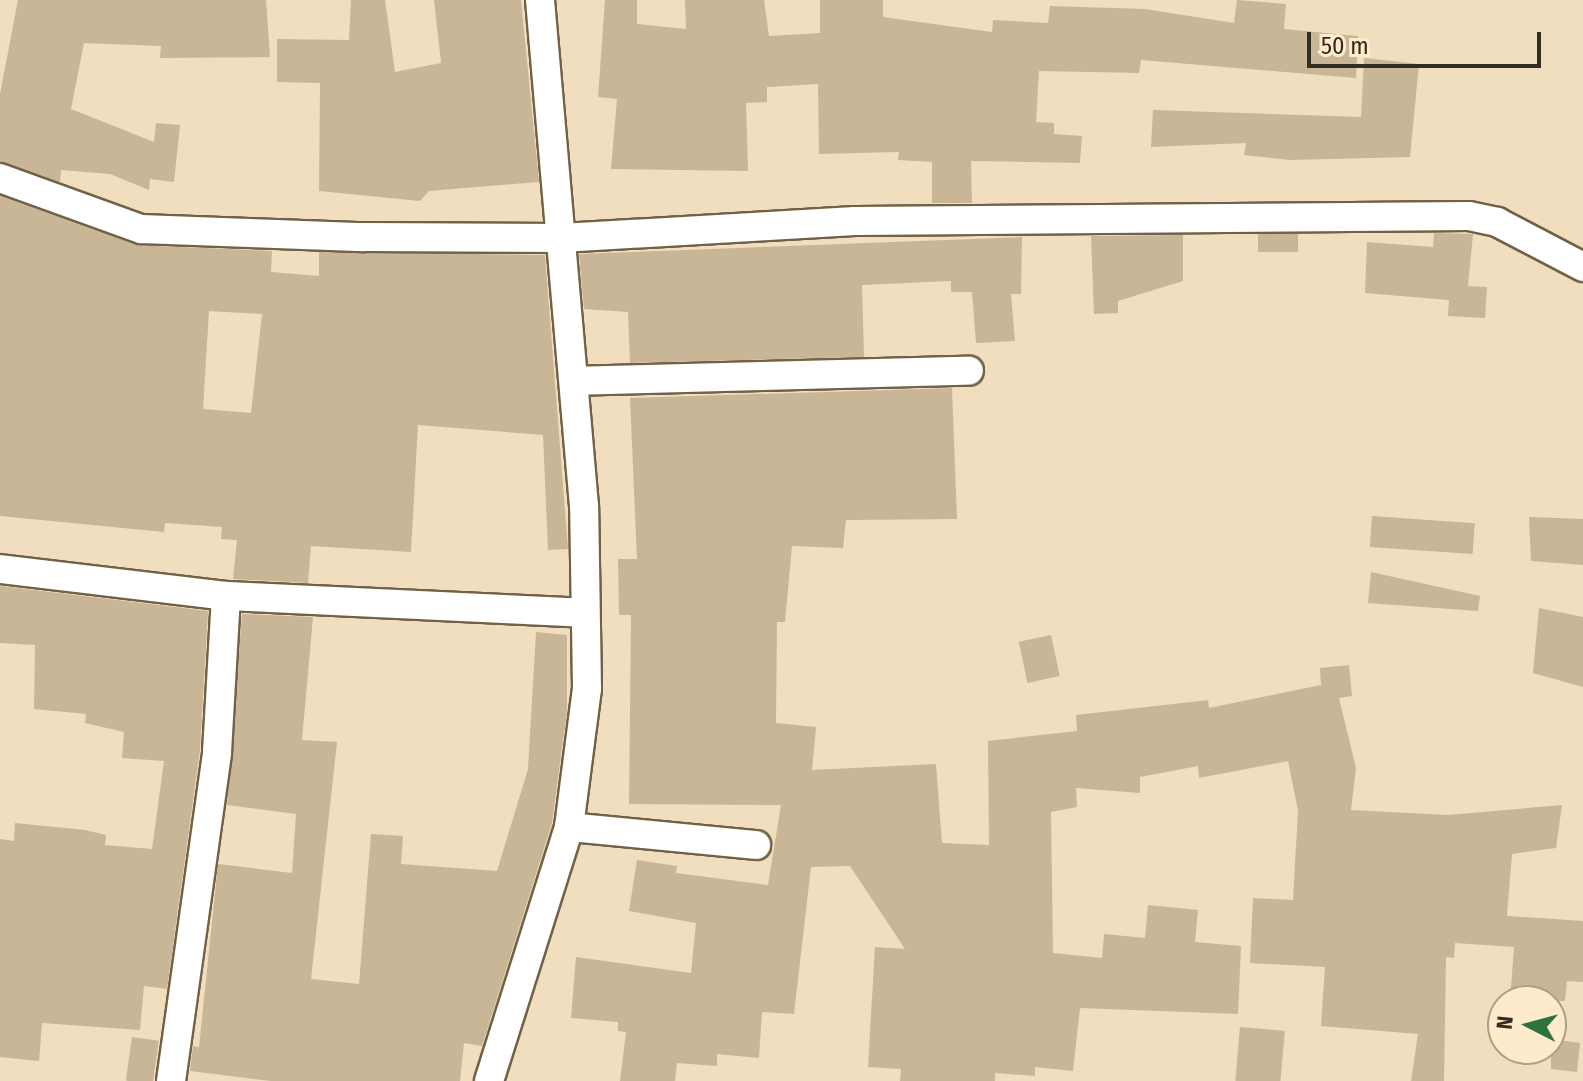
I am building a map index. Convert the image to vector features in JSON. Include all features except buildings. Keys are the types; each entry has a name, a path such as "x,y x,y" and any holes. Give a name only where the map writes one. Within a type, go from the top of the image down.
{"street":[{"path":"489,1081 569,827 587,689 574,381 540,0"},
{"path":"0,178 141,229 561,238 855,221 1469,216 1497,222 1583,267"},
{"path":"574,381 969,371"},
{"path":"0,569 226,596 585,613"},
{"path":"171,1081 217,752 226,596"},
{"path":"569,827 756,845"}]}
